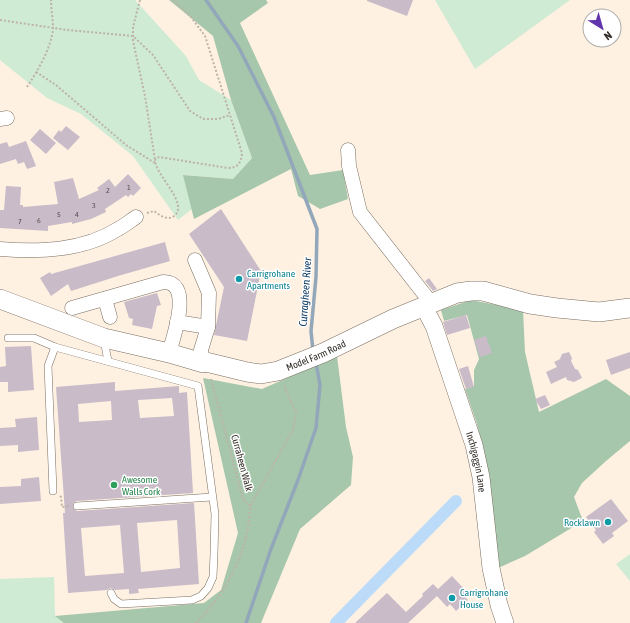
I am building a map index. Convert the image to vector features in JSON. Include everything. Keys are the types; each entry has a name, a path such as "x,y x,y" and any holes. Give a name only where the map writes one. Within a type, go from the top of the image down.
{"main road":[{"name":"Model Farm Road","path":"0,299 104,338 204,363 261,374 278,371 323,353 393,319 457,293 483,291 530,304 599,312 630,308"}],"street":[{"path":"348,150 349,166 360,212 428,305"},
{"path":"0,249 36,251 78,245 109,235 136,217"},
{"path":"195,260 210,294 208,327 201,350 204,363"},
{"path":"72,308 163,282 171,283 176,286 180,307 168,353"},
{"path":"105,298 110,317"},
{"name":"Inchigaggin Lane","path":"428,305 474,445 481,477 491,568 499,605 505,623"},
{"path":"177,322 208,327"}],"lane":[{"path":"8,338 34,338 55,347 198,386 215,514 213,577 208,588 201,596 192,600 121,604 114,599 111,593"},
{"path":"104,338 108,361"},
{"path":"54,491 48,366 55,347"},
{"path":"77,506 212,497"}],"path":[{"path":"27,87 51,41 53,28 51,0"},
{"path":"136,217 154,211 162,216 172,218 176,215 178,210 176,200 156,166 145,96 133,41 134,27 140,0"},
{"path":"155,161 159,157 235,168 241,159 242,153 205,36 191,17 173,0"},
{"path":"0,20 53,28 133,36 153,54 190,111 203,119 218,118 230,115"},
{"path":"36,72 56,85 126,145 155,161"},
{"name":"Curraheen Walk","path":"196,623 214,603 228,582 244,546 250,522 250,506 243,499 204,363"},
{"path":"250,506 293,430 296,413 278,371"}],"green space":[{"path":"0,0 135,0 186,56 199,80 231,100 252,158 233,179 184,175 192,209 178,220 133,156 81,114 47,98 0,60"},
{"path":"169,0 266,0 268,3 240,23 310,175 343,170 348,199 320,209 298,196 291,169 194,219 183,175 233,179 252,158 231,100 213,36"},
{"path":"435,0 570,0 475,69"},
{"path":"471,300 523,310 525,352 539,412 606,379 630,396 630,441 582,483 574,497 583,521 525,556 496,569 482,448 477,424 465,389 474,386 474,370 479,359 467,315 444,321 441,310"},
{"path":"337,356 346,427 353,457 351,485 300,529 261,623 64,623 55,616 204,603 221,590 238,533 203,378 262,389"},
{"path":"630,554 630,581 616,564"},
{"path":"54,577 55,615 64,623 0,623 0,579"}],"building":[{"path":"367,0 413,0 407,16"},
{"path":"66,126 80,137 68,150 53,138 59,130 61,132"},
{"path":"40,129 56,143 46,154 30,140"},
{"path":"26,141 36,166 27,169 24,162 18,164 16,159 0,164 0,144 7,142 9,147"},
{"path":"128,174 141,188 133,196 131,194 128,197 126,195 105,209 106,212 91,219 72,224 72,222 48,226 48,231 0,228 0,210 4,210 6,186 21,187 20,205 23,205 23,207 58,204 54,182 73,178 79,199 99,190 97,188 109,179 115,187"},
{"name":"Carrigrohane Apartments","path":"221,209 261,271 247,341 214,335 224,287 189,234"},
{"path":"165,242 170,261 71,291 68,284 51,296 40,278 50,272 51,274"},
{"path":"429,278 437,289 433,291 425,281"},
{"path":"157,293 161,305 157,306 152,329 132,325 133,319 129,318 124,302"},
{"path":"466,315 470,328 447,335 443,322"},
{"path":"486,336 492,353 480,357 474,340"},
{"path":"31,346 34,390 8,392 8,382 0,382 0,367 6,366 5,347"},
{"path":"569,352 575,369 578,370 582,378 574,382 567,380 566,377 551,384 546,372 557,367 554,362 560,359 562,354"},
{"path":"630,352 630,368 611,375 606,360"},
{"path":"468,366 474,387 466,389 459,369"},
{"path":"115,382 115,391 179,386 179,393 187,392 193,493 77,501 73,503 73,508 77,511 194,503 199,584 138,589 139,593 129,594 129,589 115,590 111,588 107,590 68,593 63,513 65,513 56,387","holes":["172,398 174,416 140,418 138,400","111,401 112,420 79,422 78,404","177,520 180,568 141,572 137,523","120,525 124,573 85,576 81,528"]},
{"path":"545,395 550,405 541,409 535,399"},
{"path":"37,417 39,450 18,452 18,445 0,446 0,428 16,427 15,419"},
{"path":"39,477 41,501 0,504 0,487 21,486 21,479"},
{"name":"Rocklawn","path":"611,499 628,521 612,533 614,536 603,544 594,532 596,530 586,517"},
{"name":"Carrigrohane House","path":"452,576 467,592 464,596 468,600 456,611 450,604 447,607 437,596 408,623 355,623 387,593 406,612 433,584 438,589"}],"waterway":[{"name":"Curragheen River","path":"206,0 238,46 274,117 317,229 316,277 311,331 313,351"},
{"name":"Curragheen River","path":"246,623 271,549 298,480 316,428 320,385 316,363"},
{"path":"336,623 456,501"}],"place":[{"name":"Carrigrohane Apartments","path":"239,279"},
{"name":"Awesome Walls Cork","path":"114,485"},
{"name":"Rocklawn","path":"608,522"},
{"name":"Carrigrohane House","path":"452,598"}]}
